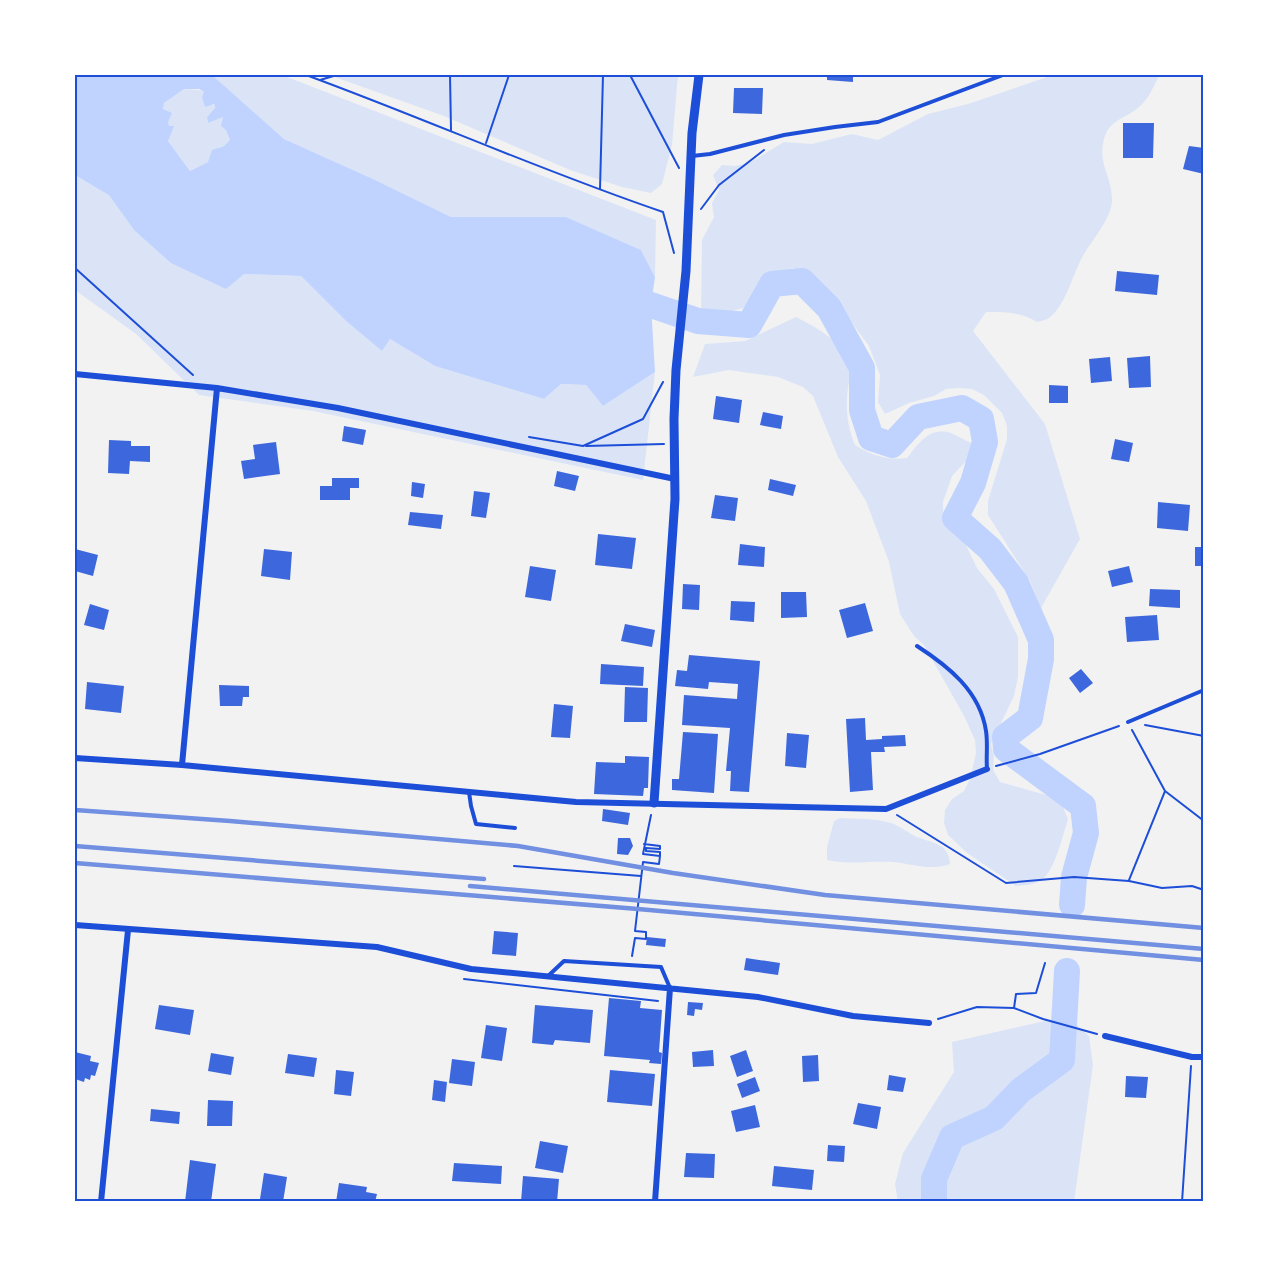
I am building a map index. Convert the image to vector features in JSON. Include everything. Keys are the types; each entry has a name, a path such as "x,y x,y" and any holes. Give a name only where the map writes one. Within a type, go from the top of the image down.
{"street":[{"path":"654,803 675,479 676,370 686,271 690,156 699,75"},
{"path":"75,374 217,388 338,408 675,479"},
{"path":"182,765 217,388"},
{"path":"75,758 182,765 576,802 886,809 987,769"},
{"path":"75,925 377,947 471,969 758,997 853,1016 929,1023"},
{"path":"101,1202 128,930"},
{"path":"655,1202 670,988"},
{"path":"1106,1036 1204,1058"}],"lane":[{"path":"690,156 710,154 784,135 878,122 1003,75"},
{"path":"916,646 939,660 974,696 986,730 987,769"},
{"path":"1128,722 1204,690"},
{"path":"469,792 476,824 515,828"},
{"path":"547,977 564,961 661,967 670,988"}],"path":[{"path":"306,75 600,190 663,212 677,261"},
{"path":"319,80 337,75"},
{"path":"450,75 451,130"},
{"path":"486,144 509,75"},
{"path":"600,190 603,75"},
{"path":"630,75 688,186"},
{"path":"719,185 766,149"},
{"path":"75,268 193,375"},
{"path":"583,446 643,419 665,379"},
{"path":"524,436 583,446 669,444"},
{"path":"1128,722 1165,791 1204,820"},
{"path":"1001,764 1040,754 1128,722 1204,736"},
{"path":"1129,881 1165,791"},
{"path":"654,803 643,854 660,856"},
{"path":"886,809 1006,882 1062,877 1129,881 1162,888 1192,886 1204,890"},
{"path":"631,965 634,938 646,939 646,932 635,931 643,862 659,864 660,856 660,852 646,851 646,848 660,849 660,846 644,844"},
{"path":"514,866 641,876"},
{"path":"1014,1008 1016,994 1036,993 1045,963"},
{"path":"457,977 663,1001"},
{"path":"949,1015 978,1007 1014,1008 1106,1036"},
{"path":"1182,1202 1192,1057"}],"shaded area":[{"path":"212,75 282,75 656,220 655,277 641,250 566,217 451,217 284,139"},
{"path":"329,75 678,75 672,145 662,184 651,193 622,187 570,170 444,116"},
{"path":"1053,75 1159,76 1142,104 1115,122 1105,136 1102,154 1111,191 1111,206 1105,221 1079,263 1056,312 1047,319 1037,322 1013,313 986,312 973,331 1045,424 1080,539 1041,608 1030,581 988,515 988,501 1007,439 1007,426 1002,413 984,395 972,389 959,388 946,389 934,396 909,403 885,414 878,402 880,375 869,346 823,284 793,268 764,278 747,307 722,314 701,315 702,240 714,217 712,203 719,190 713,175 722,165 735,166 749,163 784,142 812,144 852,134 878,140 928,114 968,104"},
{"path":"184,89 200,90 207,94 215,109 207,117 208,123 224,116 223,122 230,140 224,146 219,147 208,162 190,171 168,141 173,126 169,126 163,109 164,103"},
{"path":"75,175 109,194 134,230 244,274 301,276 346,321 382,351 390,339 435,366 544,399 561,384 586,385 603,406 655,372 643,480 313,411 199,395 136,334 75,290"},
{"path":"796,317 828,336 841,348 853,365 848,385 847,415 855,445 867,452 900,459 907,458 924,438 935,432 948,432 974,444 970,457 952,476 943,502 943,515 948,527 965,543 977,568 994,589 1018,637 1018,677 1014,696 991,744 994,757 993,770 1000,782 1053,797 1063,807 1068,819 1052,866 1044,878 1038,882 1016,886 967,853 948,835 944,823 945,810 952,799 964,791 970,779 976,753 975,740 924,645 914,636 900,614 889,562 866,501 838,457 813,396 803,387 778,377 729,370 693,377 705,344 745,341"},
{"path":"840,818 872,819 894,824 917,837 939,845 947,852 950,864 929,867 893,862 852,863 827,860 827,847 834,821"},
{"path":"1067,1016 1089,1036 1093,1065 1074,1202 898,1202 895,1184 903,1153 954,1072 952,1042"}],"water":[{"path":"75,75 212,75 284,139 451,217 566,217 641,250 655,277 651,305 655,372 603,406 586,385 561,384 544,399 435,366 390,339 382,351 346,321 301,276 244,274 226,289 171,263 134,230 109,195 75,175","holes":["184,89 199,89 204,92 202,97 205,107 214,104 215,108 207,117 208,123 223,117 221,126 226,130 230,140 224,146 212,150 208,162 190,171 168,141 174,126 169,126 168,122 172,113 163,109 164,103"]}],"building":[{"path":"827,75 853,75 853,82 827,80"},
{"path":"734,88 763,88 762,114 733,113"},
{"path":"1123,123 1154,123 1153,158 1123,158"},
{"path":"1189,146 1204,148 1204,174 1183,169"},
{"path":"1117,271 1159,275 1157,295 1115,291"},
{"path":"1150,356 1151,387 1129,388 1127,358"},
{"path":"1110,357 1112,381 1091,383 1089,359"},
{"path":"1049,385 1068,386 1068,403 1049,403"},
{"path":"716,396 742,400 739,423 713,419"},
{"path":"763,412 783,416 781,429 760,425"},
{"path":"344,426 366,430 363,445 342,441"},
{"path":"1115,439 1133,443 1129,462 1111,459"},
{"path":"109,440 131,441 131,446 150,446 150,462 130,461 129,474 108,473"},
{"path":"276,442 280,474 244,479 241,461 255,459 253,445"},
{"path":"557,471 579,476 575,491 554,486"},
{"path":"332,478 359,478 359,488 350,488 350,500 320,500 320,486 332,486"},
{"path":"770,479 796,485 793,496 768,490"},
{"path":"412,482 425,484 423,498 411,496"},
{"path":"474,491 490,493 486,518 471,516"},
{"path":"715,495 738,498 735,521 711,518"},
{"path":"1158,502 1190,505 1188,531 1157,528"},
{"path":"410,512 443,515 441,529 408,525"},
{"path":"598,534 636,538 632,569 595,565"},
{"path":"740,544 765,547 764,567 738,565"},
{"path":"1195,547 1204,547 1204,566 1195,566"},
{"path":"75,549 98,555 93,576 75,571"},
{"path":"264,549 292,552 290,580 261,576"},
{"path":"530,566 556,570 551,601 525,597"},
{"path":"1129,566 1133,582 1112,587 1108,571"},
{"path":"683,584 700,585 699,610 682,609"},
{"path":"1150,589 1180,590 1180,608 1149,606"},
{"path":"781,592 806,592 807,617 781,618"},
{"path":"731,601 755,602 754,622 730,620"},
{"path":"865,603 873,631 847,638 839,610"},
{"path":"90,604 109,610 104,630 84,625"},
{"path":"1157,615 1159,640 1127,642 1125,617"},
{"path":"625,624 655,630 652,647 621,641"},
{"path":"689,655 760,661 749,792 730,791 731,771 726,771 730,728 682,725 684,695 737,699 738,684 709,682 708,689 675,686 677,670 687,671"},
{"path":"601,664 644,667 643,686 600,684"},
{"path":"1081,669 1093,683 1080,693 1069,678"},
{"path":"87,682 124,686 121,713 85,709"},
{"path":"219,685 249,686 249,697 243,697 242,706 220,706"},
{"path":"625,687 648,688 647,722 624,722"},
{"path":"554,704 573,706 570,738 551,737"},
{"path":"865,718 866,740 882,739 882,736 905,735 906,746 884,747 885,752 871,752 873,790 850,792 846,719"},
{"path":"683,732 718,734 714,793 672,790 672,779 679,779"},
{"path":"787,733 809,735 806,768 785,766"},
{"path":"625,756 649,757 648,788 644,788 643,796 594,794 596,762 625,763"},
{"path":"603,809 630,813 628,825 602,821"},
{"path":"618,838 630,838 633,846 628,855 617,854"},
{"path":"494,931 518,933 516,956 492,954"},
{"path":"647,937 666,939 665,947 646,945"},
{"path":"746,958 780,963 778,975 744,970"},
{"path":"609,998 641,1001 640,1008 662,1010 659,1052 662,1053 661,1064 649,1063 650,1060 604,1056"},
{"path":"688,1002 703,1003 702,1010 695,1009 694,1016 687,1015"},
{"path":"159,1005 194,1010 190,1035 155,1029"},
{"path":"535,1005 593,1010 590,1043 555,1040 553,1045 532,1043"},
{"path":"486,1025 507,1028 502,1061 481,1058"},
{"path":"713,1050 714,1066 693,1067 692,1052"},
{"path":"746,1050 753,1071 737,1077 730,1056"},
{"path":"75,1052 91,1056 90,1061 99,1063 95,1076 91,1075 90,1080 85,1078 84,1082 75,1079"},
{"path":"211,1053 234,1057 231,1075 208,1071"},
{"path":"288,1054 317,1058 314,1077 285,1073"},
{"path":"818,1055 819,1081 803,1082 802,1056"},
{"path":"452,1059 475,1062 472,1086 449,1083"},
{"path":"336,1070 354,1072 351,1096 334,1094"},
{"path":"610,1070 655,1074 652,1106 607,1102"},
{"path":"889,1075 906,1078 903,1092 887,1090"},
{"path":"1126,1076 1148,1077 1146,1098 1125,1097"},
{"path":"755,1077 760,1091 742,1098 737,1084"},
{"path":"434,1080 447,1082 445,1102 432,1100"},
{"path":"208,1100 233,1101 232,1126 207,1126"},
{"path":"858,1103 881,1107 877,1129 853,1124"},
{"path":"755,1105 760,1127 736,1132 731,1111"},
{"path":"151,1109 180,1112 179,1124 150,1121"},
{"path":"540,1141 568,1146 563,1173 535,1168"},
{"path":"828,1145 845,1146 844,1162 827,1161"},
{"path":"686,1153 715,1154 714,1178 684,1177"},
{"path":"190,1160 216,1164 211,1202 185,1202"},
{"path":"454,1163 502,1166 501,1184 452,1181"},
{"path":"774,1166 814,1170 812,1190 772,1186"},
{"path":"264,1173 287,1177 283,1202 260,1199"},
{"path":"523,1176 559,1179 557,1202 521,1202"},
{"path":"339,1183 367,1187 366,1192 377,1194 375,1202 336,1202"},
{"path":"1140,1199 1171,1200 1170,1202 1140,1202"}],"waterway":[{"path":"617,302 651,305 698,321 749,325 772,284 802,281 829,308 862,368 862,410 871,438 892,445 918,417 962,408 981,419 985,442 973,483 955,518 990,549 1016,583 1041,640 1041,659 1030,718 1005,737 1006,749 1083,806 1086,833 1074,877 1072,905"},
{"path":"934,1202 934,1179 952,1137 994,1118 1021,1090 1062,1060 1067,971"}],"railway":[{"path":"75,810 518,846 673,873 825,895 1204,928"},
{"path":"75,846 484,879"},
{"path":"75,863 638,909 1204,960"},
{"path":"470,886 1204,949"}]}
